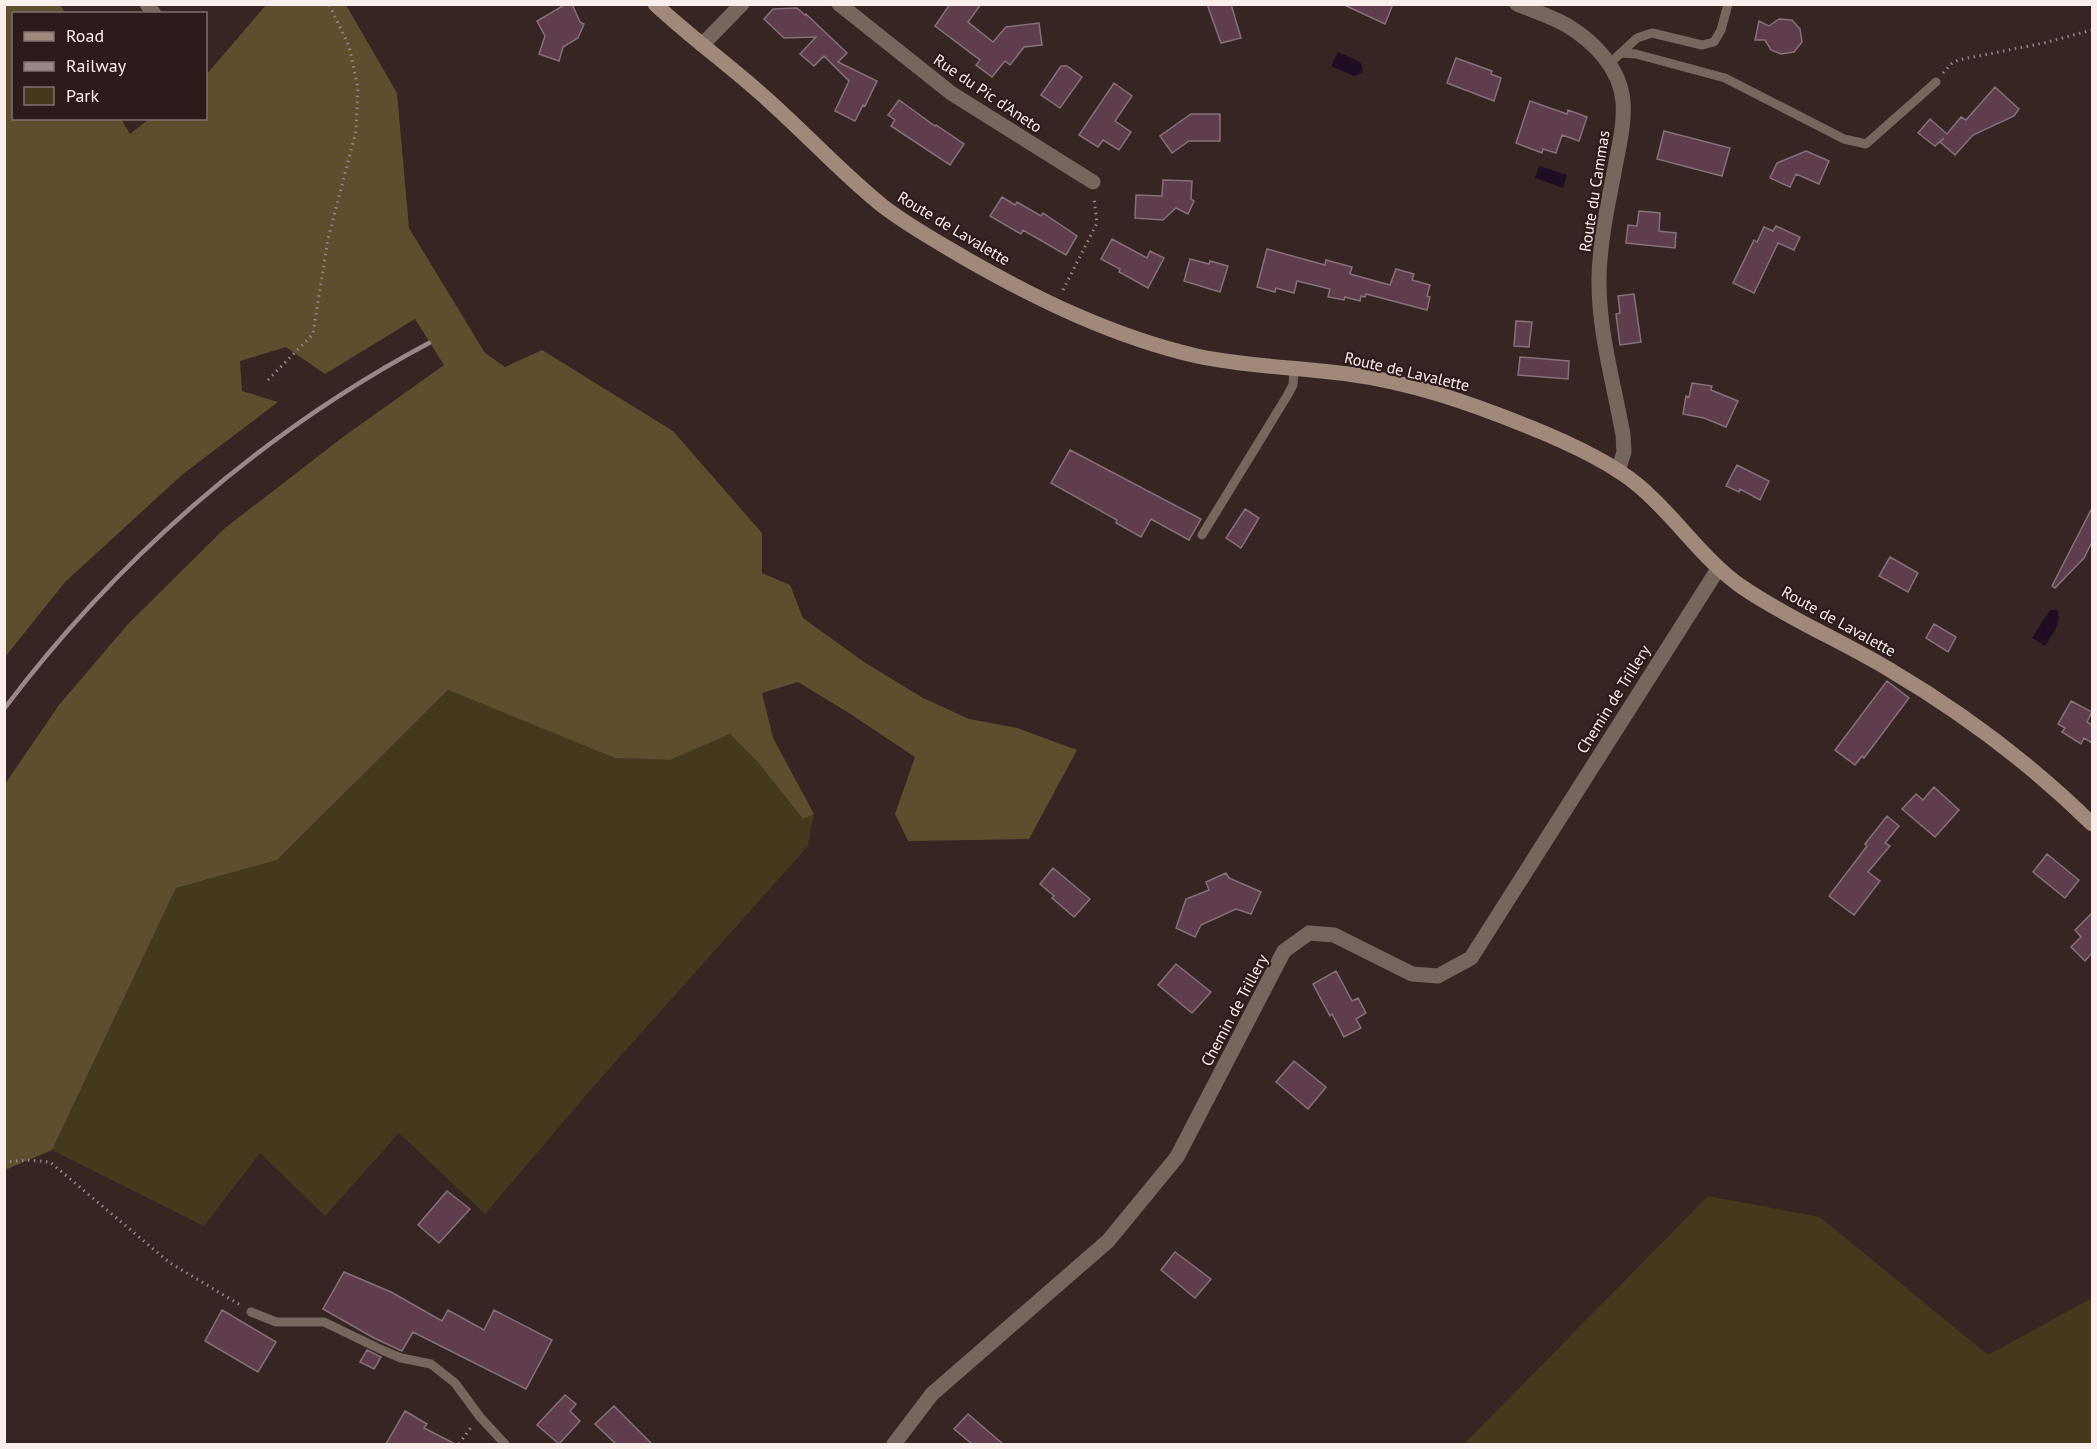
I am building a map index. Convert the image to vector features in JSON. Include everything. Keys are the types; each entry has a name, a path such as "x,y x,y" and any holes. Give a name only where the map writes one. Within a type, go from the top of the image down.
{"street":[{"name":"Route de Lavalette","path":"655,4 759,92 853,181 888,209 925,235 996,276 1055,305 1149,342 1196,355 1244,364 1367,377 1468,404 1530,427 1618,471 1641,487 1718,569 1744,588 1889,669 1957,711 1994,738 2092,824"},
{"path":"702,45 742,4"},
{"name":"Rue du Pic d'Aneto","path":"839,4 951,93 1092,182"},
{"name":"Route du Cammas","path":"1517,4 1567,25 1588,41 1605,57 1623,99 1623,127 1603,227 1599,280 1602,315 1623,435 1624,452 1618,471"},
{"name":"Chemin de Trillery","path":"894,1444 932,1394 1108,1241 1177,1157 1284,951 1309,933 1334,935 1412,974 1438,976 1471,958 1718,569"}],"lane":[{"path":"1609,64 1637,38 1652,33 1702,45 1714,42 1721,30 1728,4"},
{"path":"1621,53 1636,54 1725,78 1844,139 1866,144 1936,82"},
{"path":"1202,536 1293,386 1294,368"},
{"path":"251,1312 276,1322 324,1322 401,1358 430,1364 455,1383 480,1417 505,1444"}],"path":[{"path":"268,380 313,334 328,239 356,131 358,87 349,46 329,4"},
{"path":"1936,82 1951,64 1958,60 2044,43 2092,30"},
{"path":"1055,305 1097,223 1092,182"},
{"path":"4,1162 27,1160 50,1162 170,1263 251,1312"},
{"path":"459,1444 480,1417"}],"green space":[{"path":"448,690 615,758 670,760 730,734 756,760 803,819 814,814 808,846 593,1087 485,1214 399,1133 325,1216 260,1153 204,1226 52,1150 176,888 277,860"},
{"path":"1708,1196 1820,1217 1988,1355 2092,1298 2092,1444 1464,1444"}],"shaded area":[{"path":"5,4 63,5 61,6 64,12 12,12 12,120 122,120 130,134 148,120 207,120 207,74 266,5 346,5 397,93 409,228 485,353 505,367 542,350 673,431 762,533 762,573 790,585 803,618 864,662 923,698 969,719 1017,728 1077,750 1029,839 908,841 895,814 915,757 798,682 762,693 773,738 814,814 803,819 756,760 730,734 670,760 615,758 448,690 277,860 176,888 52,1150 5,1170 5,784 59,705 128,624 225,528 343,437 444,365 415,319 325,374 286,347 240,361 242,391 278,402 183,474 65,582 5,657"},
{"path":"1338,52 1360,62 1362,72 1354,76 1331,66"},
{"path":"1539,166 1567,175 1563,188 1535,178"},
{"path":"2050,610 2057,610 2059,620 2045,646 2032,638"}],"building":[{"path":"566,4 572,4 580,22 584,24 578,38 563,47 559,61 539,54 545,36 537,21"},
{"path":"950,4 981,4 968,22 993,42 1006,27 1039,23 1042,45 1024,47 1010,65 1005,61 992,77 976,65 980,60 935,26"},
{"path":"1207,4 1231,4 1241,38 1221,43"},
{"path":"1342,4 1393,4 1385,24"},
{"path":"797,8 847,53 838,62 877,81 855,121 835,111 849,81 824,56 814,66 800,54 816,37 784,38 764,19 773,9"},
{"path":"1779,19 1792,20 1800,29 1802,42 1794,52 1781,54 1771,50 1765,40 1755,40 1759,21 1769,26"},
{"path":"1456,58 1492,71 1491,74 1501,78 1494,101 1447,83"},
{"path":"1061,66 1067,66 1082,77 1060,108 1041,95"},
{"path":"1114,83 1132,96 1115,121 1131,132 1119,150 1103,140 1098,147 1079,135"},
{"path":"1995,87 2019,109 2014,116 1973,135 1955,155 1940,142 1944,138 1935,146 1918,133 1930,119 1947,134 1961,117 1966,120"},
{"path":"899,100 964,144 950,165 891,126 895,120 888,115"},
{"path":"1530,101 1567,114 1568,110 1587,117 1579,141 1562,135 1556,153 1543,149 1542,153 1516,143"},
{"path":"1191,114 1220,114 1220,141 1189,141 1172,153 1160,136"},
{"path":"1664,131 1730,148 1722,176 1657,159"},
{"path":"1806,151 1829,161 1819,184 1796,174 1790,187 1770,178 1777,163"},
{"path":"1163,180 1192,181 1191,199 1194,201 1188,214 1176,208 1163,220 1135,218 1136,195 1162,196"},
{"path":"1002,197 1015,205 1017,202 1041,216 1043,213 1077,236 1066,255 1023,230 1021,234 990,216"},
{"path":"1639,211 1660,213 1659,231 1676,233 1675,248 1626,243 1628,225 1637,226"},
{"path":"1776,226 1800,237 1794,250 1778,243 1754,293 1733,283 1754,240 1757,242 1764,227 1773,231"},
{"path":"1112,239 1147,258 1150,251 1164,258 1148,288 1101,259"},
{"path":"1267,249 1325,265 1326,260 1352,267 1350,274 1390,285 1396,269 1414,274 1412,280 1430,285 1427,310 1366,294 1365,297 1361,296 1360,301 1345,297 1344,300 1328,297 1330,289 1297,281 1294,293 1276,288 1275,292 1257,287"},
{"path":"1190,259 1228,266 1220,292 1184,281"},
{"path":"1634,294 1641,342 1620,345 1616,314 1620,313 1618,296"},
{"path":"1516,321 1532,322 1529,347 1514,346"},
{"path":"1520,357 1569,361 1568,379 1518,375"},
{"path":"1692,383 1712,386 1711,390 1738,401 1726,427 1704,418 1683,414 1686,396 1689,397"},
{"path":"1070,450 1201,519 1189,540 1151,519 1141,537 1116,523 1117,520 1051,483"},
{"path":"1737,465 1769,481 1760,500 1740,489 1739,492 1726,486"},
{"path":"2092,508 2092,542 2084,558 2055,588 2052,586"},
{"path":"1245,509 1259,518 1241,548 1226,538"},
{"path":"1890,557 1918,573 1908,592 1879,576"},
{"path":"1934,624 1956,637 1948,652 1926,638"},
{"path":"1887,681 1909,698 1864,758 1862,756 1855,765 1835,750"},
{"path":"2071,701 2092,712 2087,722 2092,725 2092,743 2084,738 2081,744 2062,732 2065,728 2058,724"},
{"path":"1934,787 1959,810 1935,837 1902,809 1916,794 1923,800"},
{"path":"1887,816 1899,826 1885,843 1890,846 1868,872 1880,881 1854,915 1829,896"},
{"path":"2047,854 2079,880 2065,898 2033,872"},
{"path":"1053,868 1090,899 1074,917 1040,884"},
{"path":"1226,873 1229,878 1261,892 1251,914 1236,909 1201,925 1195,937 1176,928 1186,899 1209,890 1206,882"},
{"path":"2092,913 2092,953 2085,961 2071,947 2081,937 2075,930"},
{"path":"1176,964 1211,992 1192,1013 1158,985"},
{"path":"1336,971 1352,1001 1358,998 1366,1013 1356,1019 1361,1028 1344,1037 1313,984"},
{"path":"1294,1061 1326,1087 1308,1109 1276,1082"},
{"path":"447,1191 470,1209 439,1243 418,1225"},
{"path":"1175,1252 1211,1279 1195,1298 1161,1270"},
{"path":"344,1272 391,1292 442,1321 448,1310 484,1330 494,1310 552,1340 526,1389 413,1332 402,1351 323,1309"},
{"path":"222,1310 276,1342 258,1372 205,1341"},
{"path":"367,1350 381,1357 374,1369 360,1362"},
{"path":"565,1395 576,1404 570,1411 580,1421 559,1444 537,1425"},
{"path":"614,1406 652,1444 616,1444 595,1424"},
{"path":"405,1411 427,1424 424,1428 455,1444 386,1444"},
{"path":"968,1414 1003,1444 972,1444 954,1429"}],"railway":[{"path":"4,709 95,601 145,550 197,503 251,458 308,416 367,378 429,343"}]}
